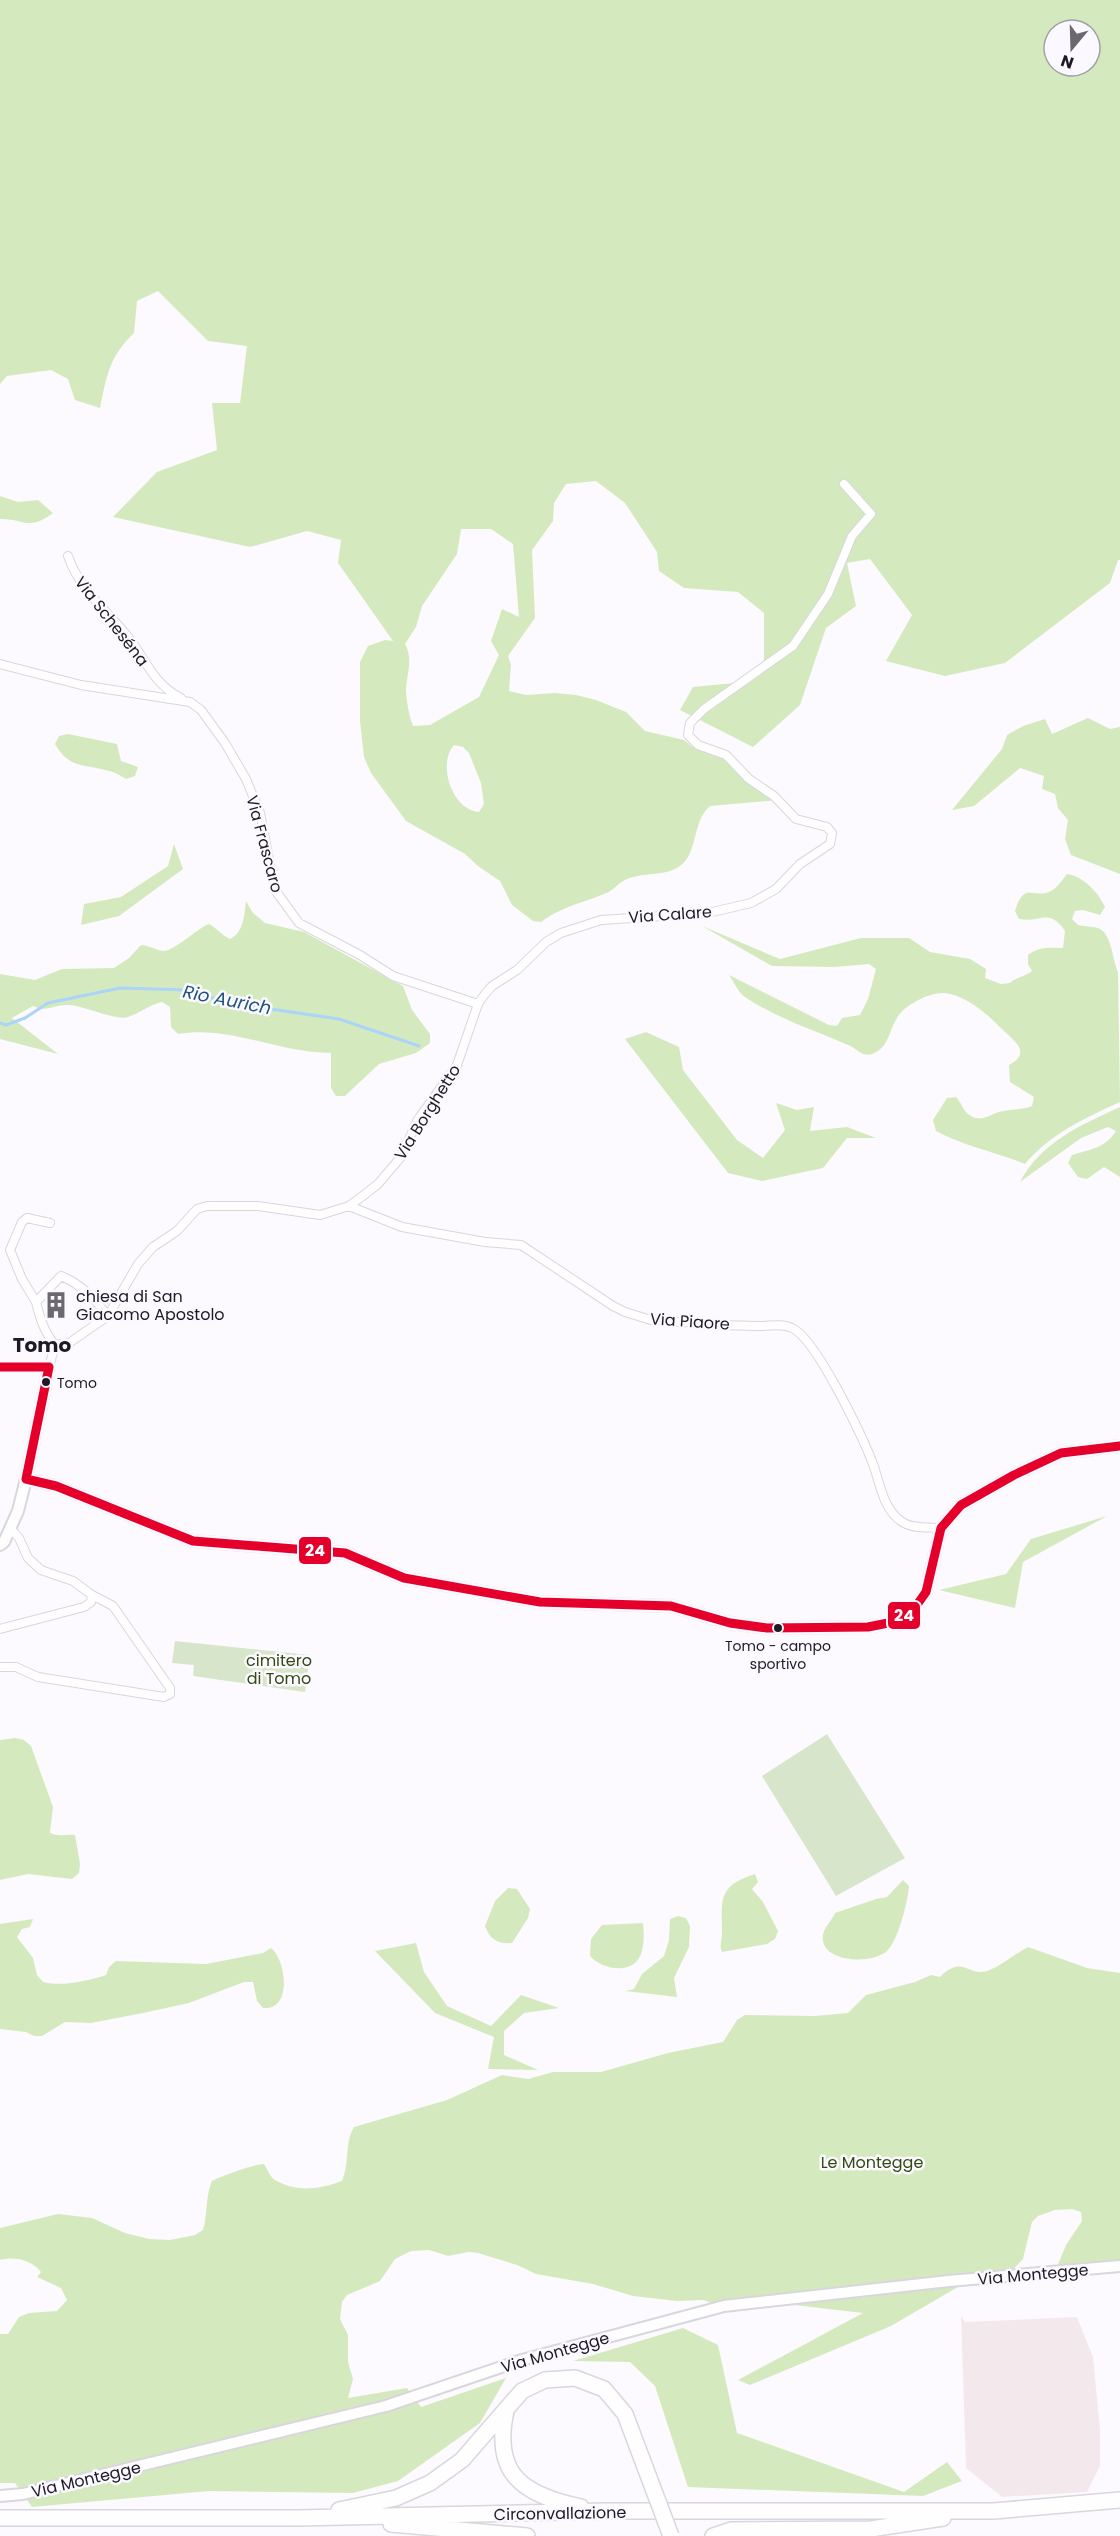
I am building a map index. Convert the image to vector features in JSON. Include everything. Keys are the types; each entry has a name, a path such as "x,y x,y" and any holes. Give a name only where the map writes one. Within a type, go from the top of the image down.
{"highway":[{"path":"298,2518 396,2498 430,2483 462,2460 522,2391 545,2380 575,2379 603,2389 625,2414 671,2536"},
{"path":"506,2408 502,2430 504,2458 516,2480 541,2496 605,2511"},
{"name":"Circonvallazione","path":"0,2518 298,2518 605,2511 994,2511 1120,2500"},
{"path":"713,2536 731,2530 871,2529 994,2511"},
{"path":"331,2517 527,2536"}],"street":[{"name":"Via Calare","path":"478,1004 492,986 517,970 546,942 561,933 601,920 708,914 751,903 776,889 800,864 830,844 832,833 827,827 796,819 774,796 748,779 743,770 726,755 698,746 688,735 690,723 704,709 793,646 828,594 852,536 871,514 844,484"},
{"name":"Via Scheséna","path":"68,556 80,583 129,639 156,680 175,695 190,702"},
{"path":"0,664 81,685 190,702"},
{"name":"Via Frascaro","path":"190,702 201,710 246,779 260,813 275,890 299,923 360,955 393,976 478,1004"},
{"name":"Via Borghetto","path":"55,1345 69,1343 108,1316 138,1264 153,1247 177,1231 197,1209 207,1206 258,1206 320,1215 349,1206 378,1184 401,1157 417,1121 457,1065 478,1004"},
{"name":"Via Piaore","path":"349,1206 402,1227 485,1242 521,1245 613,1306 636,1316 651,1320 782,1325 792,1328 803,1334 825,1368 864,1443 887,1505 894,1514 909,1525 941,1528"},
{"path":"0,1545 4,1542 18,1511 55,1345 47,1336 36,1302 22,1280 10,1250 22,1222 27,1218 50,1223"},
{"path":"36,1302 61,1276 94,1298 108,1316"},
{"path":"0,1367 49,1368"},
{"path":"26,1479 56,1486 193,1541 345,1553 404,1578 540,1602 671,1606 730,1623 767,1628 868,1627 893,1622 914,1609 926,1592 941,1528 961,1505 1043,1460 1061,1453 1120,1446"},
{"path":"0,1667 16,1667 38,1677 164,1697 170,1695 170,1688 113,1606 92,1595 73,1581 41,1570 28,1558 19,1538 10,1528"},
{"path":"0,1629 84,1607 91,1602 92,1595"},
{"name":"Via Montegge","path":"0,2496 23,2494 166,2461 386,2406 522,2360 724,2306 949,2280 1120,2266"}],"shaded area":[{"path":"961,2316 965,2322 1077,2317 1093,2357 1100,2429 1100,2466 1087,2492 1002,2497 966,2468"}],"green space":[{"path":"0,0 1120,0 1120,560 1118,560 1110,583 1005,663 945,676 886,661 912,615 870,559 847,563 856,606 826,628 800,705 753,747 680,710 693,687 744,682 764,660 764,613 738,592 684,588 659,571 657,552 625,503 596,481 566,484 554,503 553,521 532,550 535,618 508,656 511,665 509,691 526,695 555,693 576,695 626,712 645,731 684,740 693,747 712,754 726,755 778,800 710,806 700,820 690,854 680,866 667,872 627,879 607,893 564,909 541,922 533,921 512,905 500,881 465,854 406,821 371,773 364,757 360,721 360,662 368,646 385,640 393,641 338,563 341,540 307,531 250,547 113,517 157,472 217,450 212,403 240,403 247,346 208,341 158,291 137,301 134,333 119,350 110,367 100,408 75,400 68,379 51,370 7,376 0,384","holes":["461,529 491,529 513,544 519,617 502,609 491,641 499,655 479,697 430,725 413,726 406,696 409,656 405,644 416,627 422,606 457,554","454,745 463,747 469,753 481,783 484,804 479,812 461,803 450,785 447,763"]},
{"path":"0,496 18,502 38,500 53,513 31,523 0,519"},
{"path":"1088,718 1110,729 1120,727 1120,874 1071,855 1065,839 1068,820 1058,808 1055,794 1042,789 1044,776 1020,768 974,806 952,810 1002,749 1007,735 1023,726 1045,719 1052,734"},
{"path":"68,734 117,744 121,761 138,767 135,776 126,779 118,774 73,762 55,744 59,736"},
{"path":"174,844 183,869 119,916 81,925 84,904 121,897 168,866"},
{"path":"1067,874 1079,878 1090,886 1105,907 1100,915 1083,910 1075,911 1072,919 1078,925 1096,927 1103,931 1109,941 1118,972 1120,1102 1057,1135 1025,1164 957,1141 936,1131 933,1120 947,1098 956,1097 964,1110 975,1118 1032,1106 1034,1097 1010,1082 1009,1065 1016,1061 1020,1052 1017,1043 977,1007 961,998 944,993 925,997 900,1013 882,1048 872,1054 863,1054 757,1004 738,990 729,975 829,1025 837,1026 842,1018 860,1015 868,999 876,969 869,964 834,967 772,966 702,926 780,959 861,938 909,938 930,952 970,959 986,969 985,978 1001,984 1010,983 1032,971 1028,964 1028,955 1032,952 1041,949 1063,948 1065,931 1054,920 1049,918 1019,919 1015,911 1018,902 1025,894 1052,891"},
{"path":"246,901 253,913 265,923 304,932 403,986 412,1010 430,1034 430,1043 416,1053 379,1064 345,1096 336,1096 331,1088 331,1053 292,1049 216,1033 178,1034 171,1027 170,1007 162,1002 123,1018 82,1007 64,1005 42,1009 33,1006 12,1018 58,1054 0,1039 0,974 35,980 62,969 114,968 129,958 141,945 161,951 169,950 209,924 230,939 241,928"},
{"path":"646,1032 679,1047 683,1070 737,1140 763,1158 785,1130 776,1103 797,1110 814,1107 810,1131 847,1127 876,1138 847,1138 823,1168 762,1181 728,1173 625,1039"},
{"path":"1120,1107 1120,1177 1104,1167 1087,1179 1078,1177 1068,1163 1072,1155 1097,1148 1107,1142 1116,1131 1108,1127 1081,1138 1020,1182 1039,1156 1063,1136"},
{"path":"1107,1516 1023,1562 1015,1608 939,1590 1006,1574 1031,1539"},
{"name":"cimitero di Tomo","path":"175,1641 310,1655 305,1692 193,1676 194,1665 172,1663"},
{"path":"827,1734 905,1858 836,1896 762,1776"},
{"path":"15,1738 24,1740 31,1746 53,1807 50,1833 75,1835 80,1864 79,1873 72,1879 28,1874 0,1880 0,1740"},
{"path":"755,1874 758,1882 752,1889 763,1902 778,1931 775,1939 767,1944 722,1952 724,1896 734,1884"},
{"path":"903,1880 909,1886 907,1901 899,1930 887,1951 872,1958 851,1959 833,1954 826,1948 823,1933 835,1913 887,1897"},
{"path":"508,1888 517,1889 530,1909 528,1918 512,1943 503,1943 489,1935 485,1926 495,1901"},
{"path":"678,1916 686,1918 690,1926 689,1947 674,1978 677,1997 625,1991 634,1989 642,1974 664,1956 669,1940 670,1919"},
{"path":"33,1919 30,1927 22,1929 17,1937 33,1958 37,1975 43,1982 66,1984 106,1975 109,1967 116,1961 206,1964 263,1953 271,1948 280,1962 283,1973 283,1993 273,2007 263,2008 257,2001 253,1982 244,1982 189,2003 91,2023 65,2022 42,2036 0,2029 0,1924"},
{"path":"643,1923 643,1948 640,1957 632,1965 613,1968 600,1964 590,1956 591,1939 602,1925"},
{"path":"416,1943 424,1972 447,2006 491,2026 521,1995 559,2008 524,2013 504,2031 504,2055 538,2070 488,2069 494,2037 435,2013 375,1951"},
{"name":"Le Montegge","path":"1028,1947 1087,1968 1120,1973 1120,2266 1054,2274 1066,2245 1082,2221 1081,2212 1072,2209 1055,2210 1038,2216 1032,2222 1023,2259 1003,2280 963,2284 891,2326 750,2385 738,2380 863,2313 752,2300 720,2306 703,2300 677,2301 633,2296 593,2284 536,2274 517,2265 478,2253 469,2252 448,2256 429,2250 411,2251 395,2259 380,2281 347,2295 342,2302 340,2319 348,2335 348,2362 353,2379 348,2398 407,2388 421,2407 506,2378 480,2423 398,2481 353,2493 209,2491 32,2507 15,2483 0,2483 0,2334 8,2334 19,2317 29,2313 57,2311 67,2300 61,2288 37,2277 41,2272 33,2264 17,2259 0,2260 0,2228 58,2214 92,2218 125,2233 149,2239 170,2240 195,2235 203,2230 212,2181 230,2173 264,2164 274,2179 292,2187 317,2188 342,2181 349,2140 354,2127 447,2100 502,2075 528,2079 553,2072 601,2072 668,2053 723,2042 737,2020 745,2015 815,2016 848,2013 866,1995 915,1982 931,1975 940,1977 954,1967 980,1972 987,1971"},
{"path":"683,2328 718,2345 737,2433 904,2492 947,2462 962,2481 923,2496 688,2487 655,2386 630,2362 573,2361"}],"waterway":[{"name":"Rio Aurich","path":"0,1023 6,1025 25,1018 48,1003 120,988 187,990 229,1003 339,1019 419,1046"}],"transit line":[{"name":"24","path":"0,1367 49,1367"},
{"name":"24","path":"26,1479 49,1367"},
{"name":"24","path":"26,1479 56,1486 193,1541 345,1553 404,1578 540,1602 671,1606 730,1623 767,1628 868,1627 893,1622 914,1609 926,1592 941,1528 961,1505 1014,1475 1061,1453 1120,1446"}],"place":[{"name":"chiesa di San Giacomo Apostolo","path":"56,1305"},
{"name":"Tomo","path":"46,1382"},
{"name":"Tomo - campo sportivo","path":"778,1628"}],"district":[{"name":"Tomo","path":"42,1345"}]}
